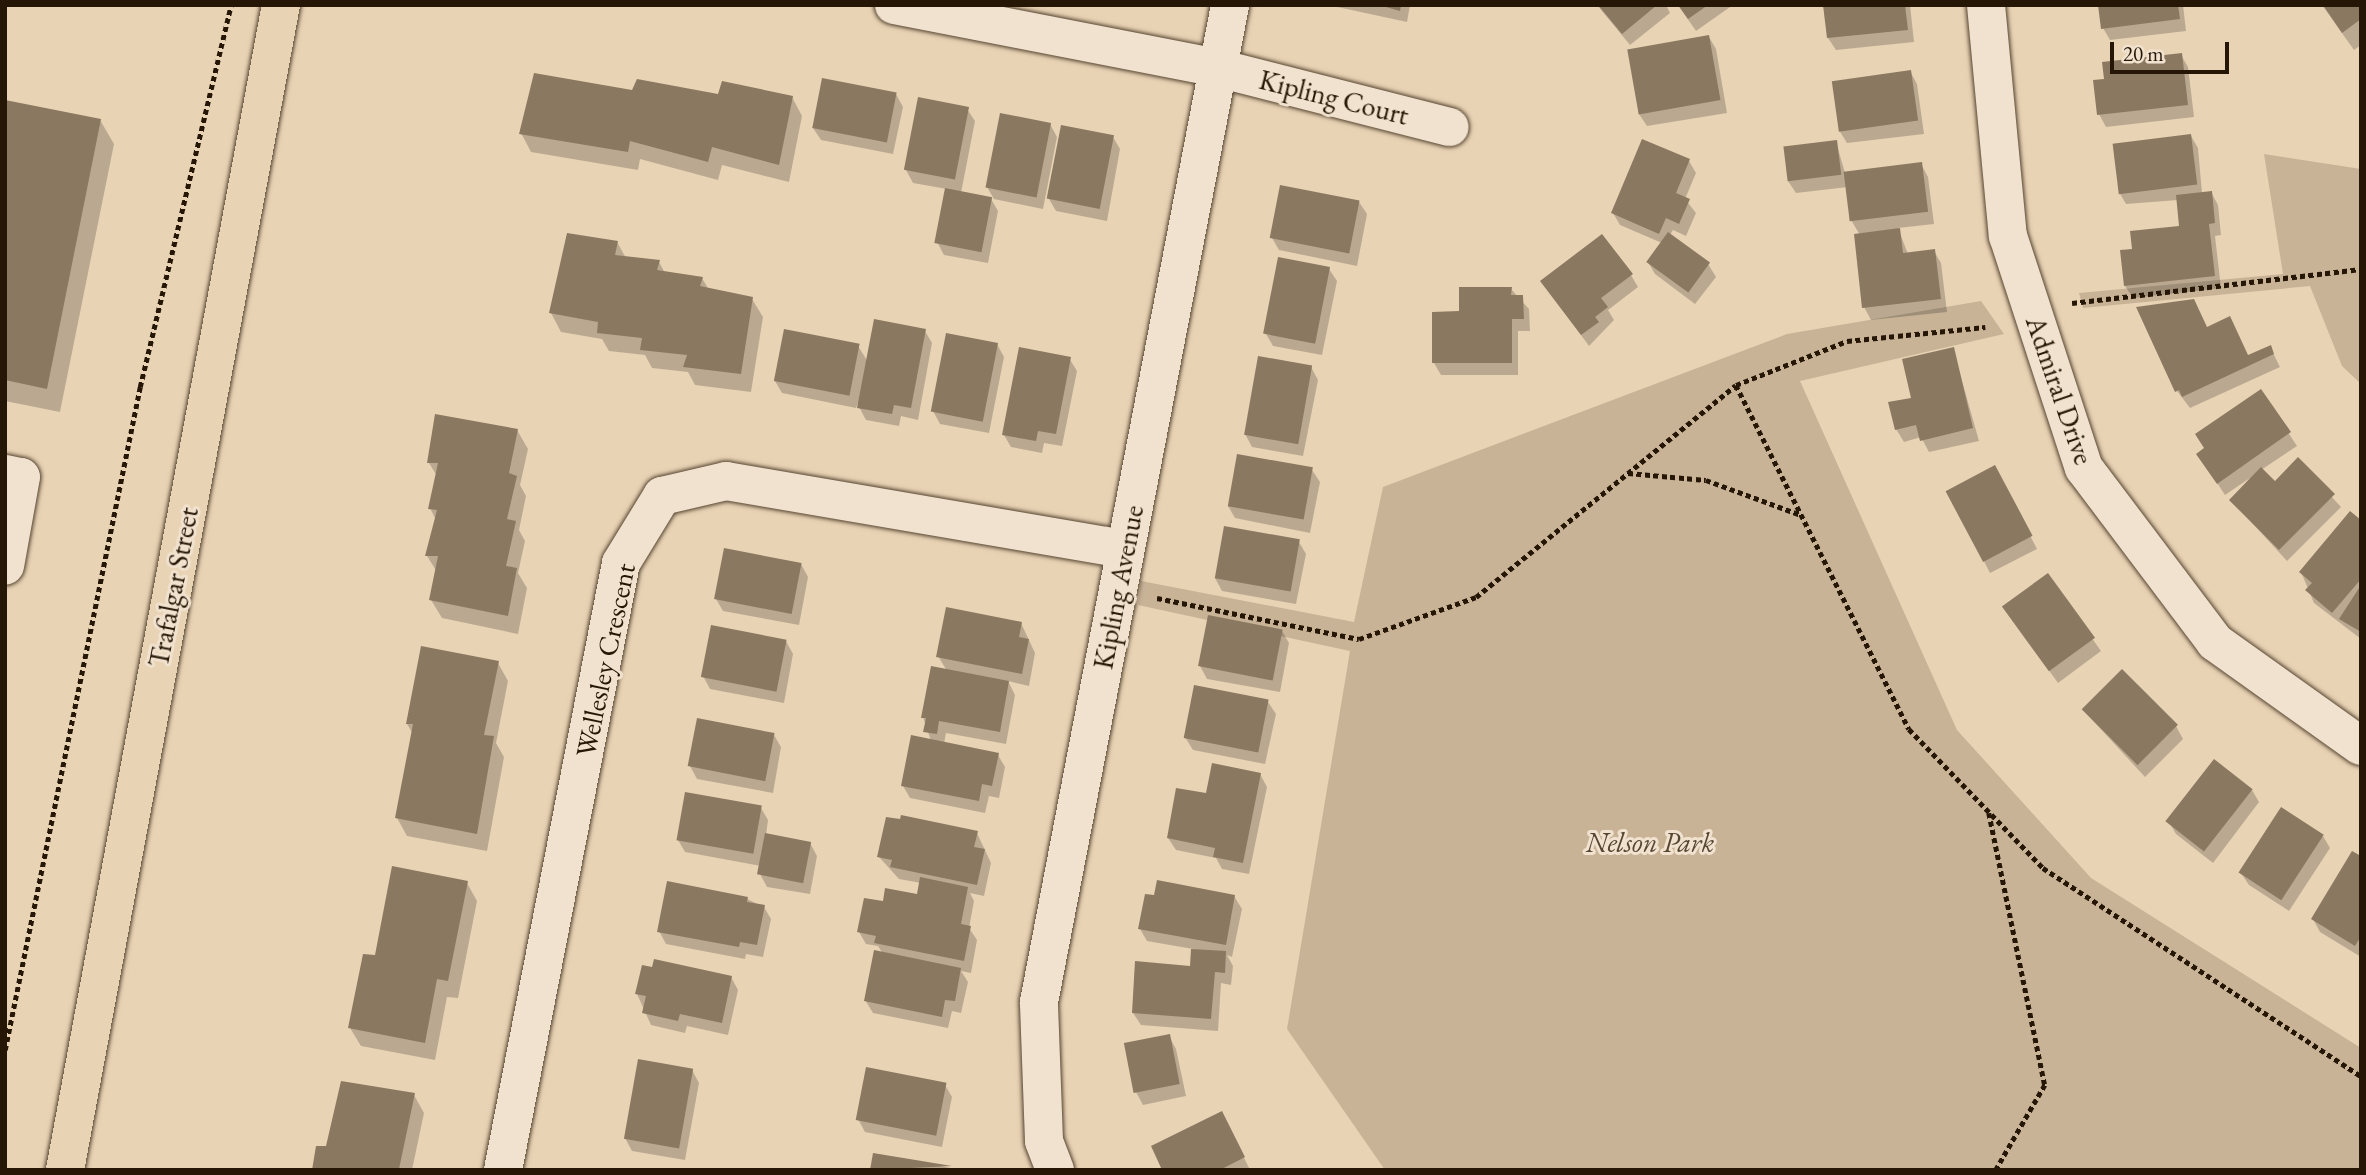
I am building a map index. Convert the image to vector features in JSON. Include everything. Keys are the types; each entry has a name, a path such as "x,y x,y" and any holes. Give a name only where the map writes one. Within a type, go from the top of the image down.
{"main road":[{"name":"Trafalgar Street","path":"65,1170 281,5"}],"street":[{"name":"Kipling Court","path":"894,5 1218,68 1450,127"},
{"name":"Kipling Avenue","path":"1055,1170 1044,1141 1038,1002 1230,5"},
{"name":"Admiral Drive","path":"1986,5 2008,236 2084,468 2215,642 2361,746"},
{"path":"5,474 21,477 5,566"},
{"name":"Wellesley Crescent","path":"503,1170 621,563 662,496 726,481 1125,549"}],"path":[{"path":"5,1049 140,387 231,5"},
{"path":"2034,312 2082,301 2361,269"},
{"path":"1156,598 1359,639 1476,597 1737,386 1847,341 1985,327"},
{"path":"1737,386 1909,729 2043,867 2361,1076"},
{"path":"1628,474 1706,480 1802,515"},
{"path":"1989,812 2045,1085 1996,1170"}],"green space":[{"path":"2264,154 2361,169 2361,384 2342,366 2310,286 2083,308 2079,293 2283,274"},
{"name":"Nelson Park","path":"1981,301 2004,334 1800,381 1957,730 2091,878 2361,1048 2361,1170 1385,1170 1287,1029 1350,651 1138,605 1141,581 1354,622 1383,487 1787,334"}],"building":[{"path":"1379,5 1401,5 1400,11"},
{"path":"1598,5 1657,5 1622,34"},
{"path":"1678,5 1708,5 1688,19"},
{"path":"1823,5 1905,5 1908,30 1827,38"},
{"path":"2098,5 2178,5 2180,19 2101,29"},
{"path":"2323,5 2361,5 2361,19 2342,33"},
{"path":"1709,35 1720,100 1639,114 1627,49"},
{"path":"2182,53 2188,105 2097,115 2093,80 2104,79 2102,62"},
{"path":"1911,70 1918,121 1839,132 1832,81"},
{"path":"534,73 632,90 637,79 718,94 722,81 793,96 779,165 712,147 708,162 630,141 628,152 519,134"},
{"path":"822,78 897,93 887,143 812,128"},
{"path":"918,97 969,107 955,180 904,170"},
{"path":"5,100 101,119 47,389 5,380"},
{"path":"1000,113 1051,123 1037,198 985,188"},
{"path":"1061,125 1114,135 1100,209 1047,199"},
{"path":"2191,134 2197,185 2119,194 2113,144"},
{"path":"1642,139 1690,159 1676,193 1690,199 1679,224 1666,218 1659,234 1611,213"},
{"path":"1837,140 1841,175 1788,181 1783,147"},
{"path":"1922,162 1928,212 1850,221 1844,172"},
{"path":"1280,185 1360,200 1349,253 1270,238"},
{"path":"945,188 992,197 981,252 934,243"},
{"path":"2212,191 2215,223 2209,224 2215,276 2124,286 2120,250 2132,249 2130,231 2179,226 2176,195"},
{"path":"1900,228 1903,253 1935,249 1941,299 1862,308 1854,234"},
{"path":"1668,232 1710,263 1688,292 1646,262"},
{"path":"567,233 618,241 615,255 660,260 657,270 703,277 700,286 753,297 741,374 683,367 687,355 640,350 642,338 597,333 598,322 549,313"},
{"path":"1602,234 1633,274 1601,298 1608,307 1595,317 1599,322 1581,335 1540,281"},
{"path":"1278,257 1330,267 1315,344 1263,334"},
{"path":"1459,287 1512,287 1511,295 1523,295 1524,319 1512,319 1512,363 1432,363 1432,312 1459,311"},
{"path":"2194,299 2207,327 2230,316 2248,355 2271,345 2274,354 2182,397 2179,390 2175,392 2136,307"},
{"path":"874,319 926,329 911,408 894,405 892,414 857,408"},
{"path":"784,329 860,344 849,396 774,381"},
{"path":"946,333 998,343 983,422 931,412"},
{"path":"1019,347 1071,357 1056,434 1038,431 1036,441 1002,435"},
{"path":"1954,347 1973,428 1920,441 1916,425 1895,430 1888,402 1911,398 1902,359"},
{"path":"1258,356 1312,366 1298,444 1244,435"},
{"path":"2261,389 2291,432 2217,484 2196,454 2204,448 2195,434"},
{"path":"435,414 518,429 509,473 517,476 507,519 516,521 506,566 517,568 508,616 429,600 438,556 425,556 437,510 428,509 438,463 427,463"},
{"path":"1237,454 1313,467 1304,520 1228,506"},
{"path":"2298,457 2335,494 2279,550 2229,500 2261,467 2275,481"},
{"path":"1995,465 2033,536 1983,562 1946,491"},
{"path":"2350,511 2361,520 2361,579 2332,613 2305,590 2312,583 2299,572"},
{"path":"1224,526 1300,539 1291,592 1215,578"},
{"path":"724,548 802,563 792,614 714,599"},
{"path":"2048,573 2095,638 2049,671 2002,607"},
{"path":"2361,585 2361,632 2339,619"},
{"path":"946,607 1022,622 1019,637 1029,639 1022,674 936,657"},
{"path":"1208,615 1283,630 1273,681 1198,666"},
{"path":"711,625 787,640 776,692 701,677"},
{"path":"421,646 499,661 484,735 494,736 477,834 395,818 413,724 406,724"},
{"path":"931,666 1009,681 1000,732 939,721 937,734 923,732 926,718 921,718"},
{"path":"2122,669 2178,725 2138,765 2082,709"},
{"path":"1194,685 1269,700 1258,753 1184,738"},
{"path":"697,718 775,733 765,781 688,766"},
{"path":"911,735 999,753 992,786 982,784 979,801 901,786"},
{"path":"2214,759 2253,789 2204,851 2165,821"},
{"path":"1212,763 1261,773 1243,863 1213,857 1215,848 1167,838 1176,788 1206,793"},
{"path":"685,792 762,806 753,854 676,840"},
{"path":"2281,807 2324,835 2281,900 2239,872"},
{"path":"901,815 978,831 974,847 985,849 977,885 890,867 892,860 877,857 886,817 900,819"},
{"path":"765,833 811,842 803,883 757,874"},
{"path":"2352,851 2361,856 2361,936 2355,946 2311,919"},
{"path":"392,866 468,881 448,981 437,979 425,1043 348,1028 363,954 375,955"},
{"path":"920,877 968,887 961,924 971,926 964,961 874,943 876,936 857,932 864,898 883,901 885,888 917,894"},
{"path":"1157,880 1235,895 1226,945 1138,929 1145,894 1154,895"},
{"path":"667,881 748,897 747,902 765,905 757,945 740,942 739,947 657,932"},
{"path":"1191,949 1226,951 1225,973 1215,972 1211,1019 1132,1013 1135,961 1190,966"},
{"path":"874,950 961,968 955,1001 945,1000 942,1017 864,1001"},
{"path":"654,959 732,976 722,1023 680,1014 678,1021 642,1013 646,996 635,994 642,965 652,967"},
{"path":"1170,1034 1180,1084 1134,1093 1124,1043"},
{"path":"638,1059 693,1069 679,1148 624,1139"},
{"path":"866,1067 946,1083 936,1136 856,1120"},
{"path":"341,1081 415,1093 399,1169 312,1170 316,1146 326,1146"},
{"path":"1222,1111 1245,1157 1220,1170 1162,1170 1151,1146"},
{"path":"873,1153 952,1166 870,1170"}]}
